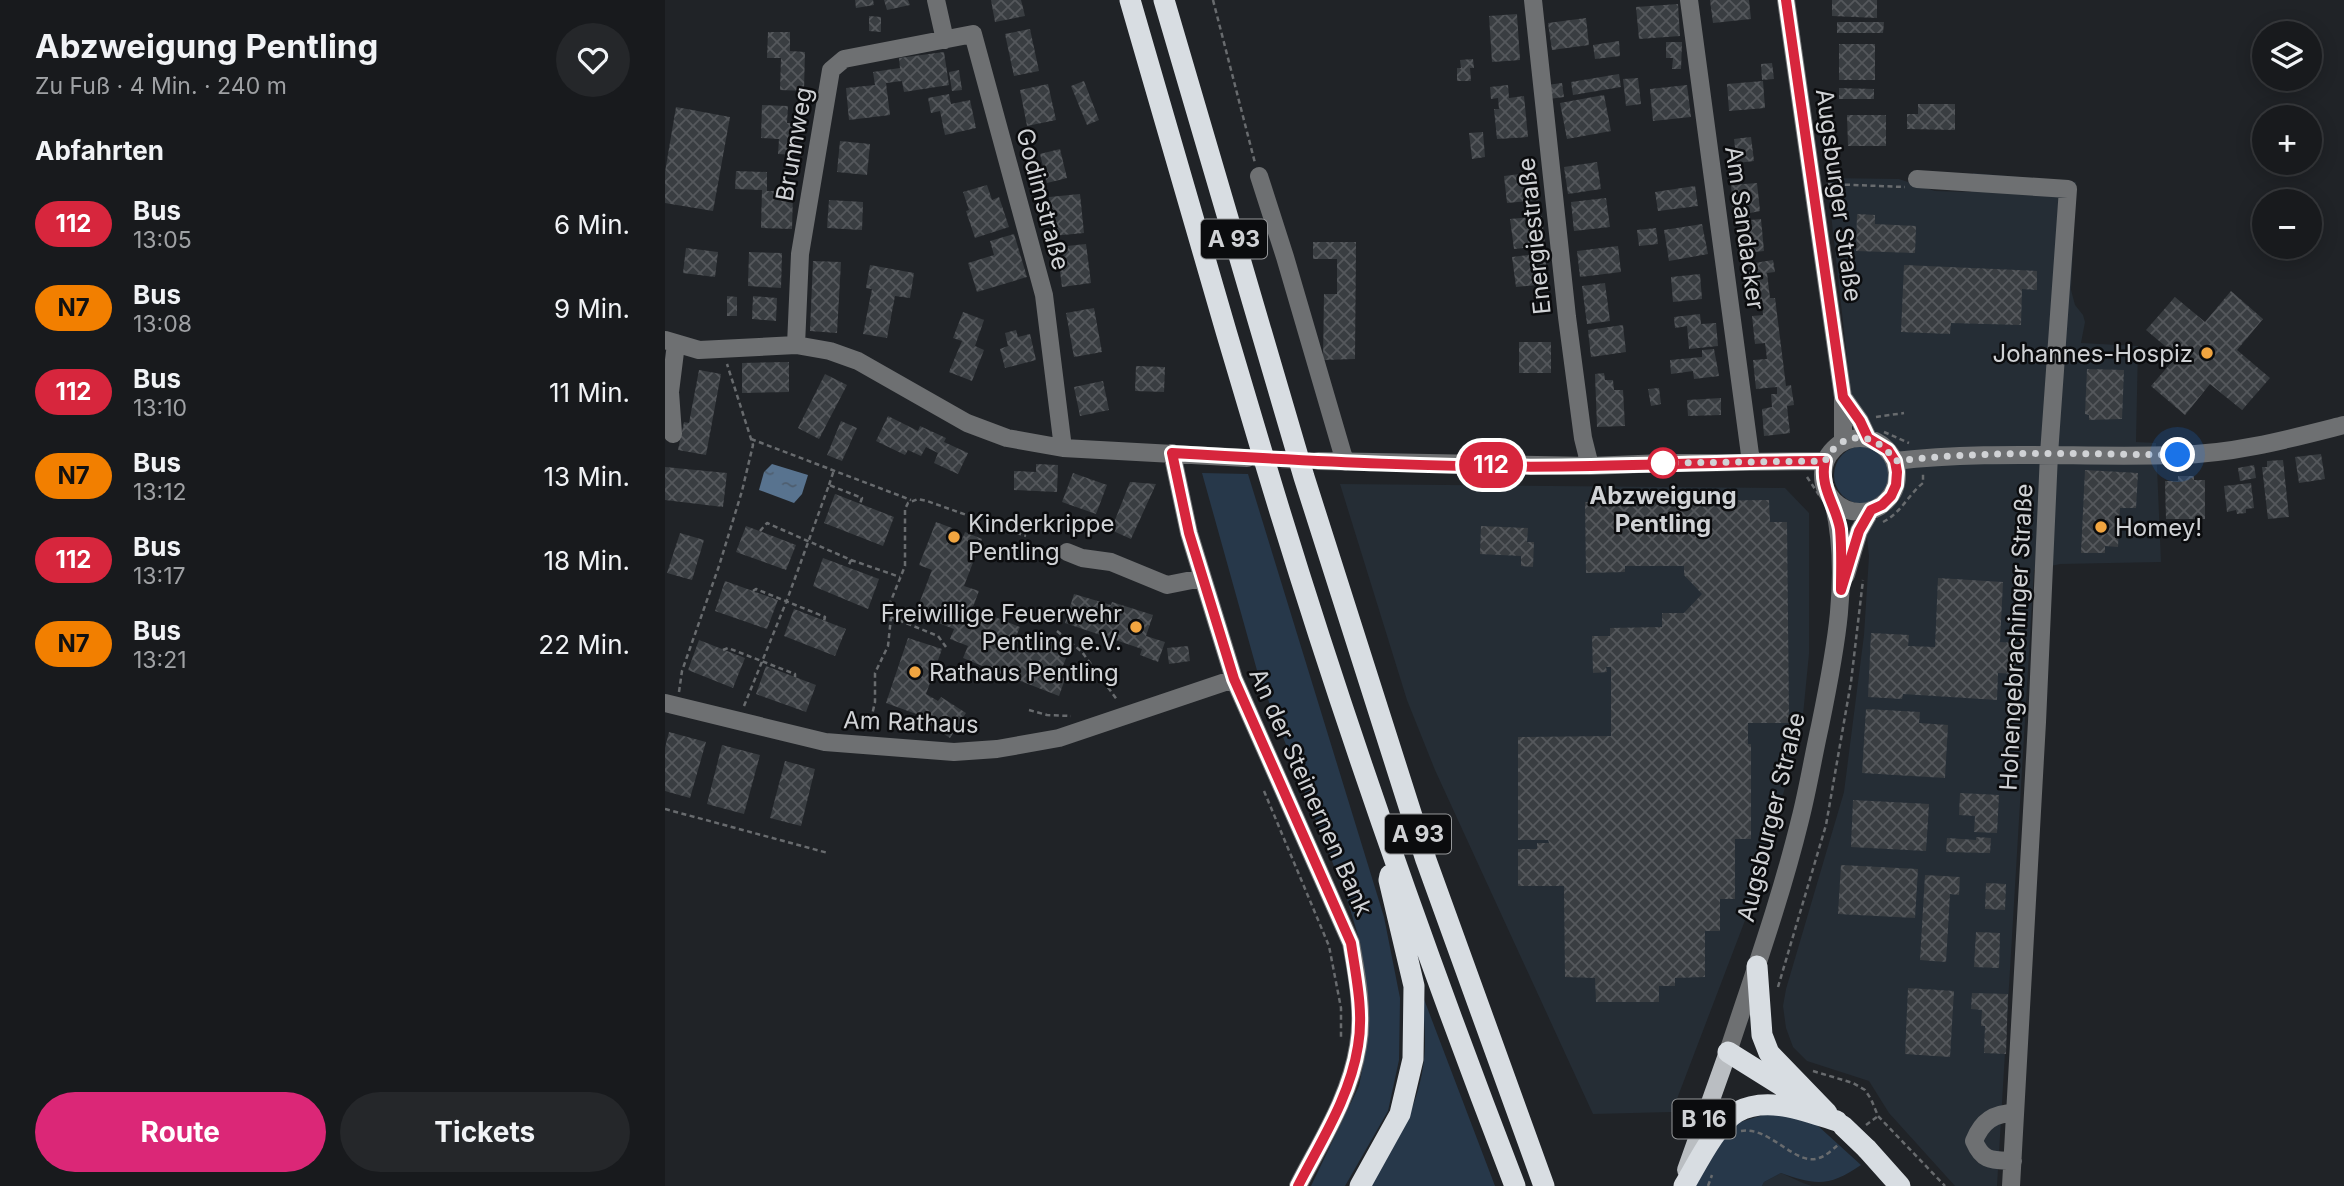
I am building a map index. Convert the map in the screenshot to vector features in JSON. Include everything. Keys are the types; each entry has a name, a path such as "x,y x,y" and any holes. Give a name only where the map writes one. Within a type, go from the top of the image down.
{"highway":[{"name":"A 93","path":"1130,0 1267,471 1392,855 1515,1186"},
{"name":"A 93","path":"1164,0 1304,477 1409,807 1544,1186"},
{"path":"1360,1186 1400,1114 1413,1059 1414,986 1400,937 1389,880 1392,855"},
{"path":"1757,966 1762,1035 1769,1053 1900,1186"},
{"path":"1728,1052 1845,1131"},
{"path":"1682,1186 1723,1124 1737,1112 1772,1105 1793,1107 1845,1131"}],"main road":[{"name":"B 16","path":"1682,1186 1728,1052"}],"street":[{"path":"936,0 945,40"},
{"name":"Energiestraße","path":"1533,0 1567,317 1583,438 1590,466"},
{"name":"Am Sandacker","path":"1689,0 1751,462"},
{"name":"Augsburger Straße","path":"1786,0 1843,397 1843,441"},
{"name":"Godimstraße","path":"945,40 973,34 1044,295 1063,448"},
{"name":"Brunnweg","path":"796,345 800,254 831,70 844,59 945,40"},
{"path":"1259,176 1345,462"},
{"name":"Hohengebrachinger Straße","path":"1917,179 2068,189 2049,454 2011,1186"},
{"path":"673,434 670,342 699,350 796,345 830,351 859,361 967,423 1007,438 1063,448 1247,458"},
{"name":"Augsburger Straße","path":"1843,397 1860,421 1873,433"},
{"path":"1895,461 2049,454 2178,455 2267,445 2344,425"},
{"path":"1873,433 1895,461 1897,472 1896,485 1891,496 1875,517 1850,511 1833,501 1823,482 1825,461 1829,453 1843,441 1873,433"},
{"name":"An der Steinernen Bank","path":"1172,453 1189,533 1234,679 1351,943 1356,971 1360,1024 1359,1045 1351,1078 1338,1111 1298,1186"},
{"path":"1318,461 1590,466 1825,461"},
{"name":"Augsburger Straße","path":"1728,1052 1800,821 1830,679 1841,590 1840,530 1833,501"},
{"name":"Augsburger Straße","path":"1841,590 1859,531 1875,517"},
{"path":"1067,552 1082,558 1111,562 1167,585 1202,578"},
{"name":"Am Rathaus","path":"671,704 825,742 954,752 997,749 1059,738 1234,679"},
{"path":"2013,1161 1990,1160 1979,1153 1975,1141 1980,1126 2000,1113 2015,1113"}],"path":[{"path":"1213,0 1259,176"},
{"path":"1825,184 1916,188 1917,179"},
{"path":"671,704 742,491 753,445 723,350"},
{"path":"1871,418 1904,413"},
{"path":"1873,433 1909,442 1921,458 1923,482 1912,492 1896,515 1875,517"},
{"path":"751,439 911,500 927,501 1026,536"},
{"path":"743,723 744,704 787,600 834,470"},
{"path":"828,485 862,498 860,504"},
{"path":"869,729 875,702 875,673 888,646 891,617 888,603 905,566 905,509 911,500"},
{"path":"759,531 768,523 851,560 900,577"},
{"path":"848,567 851,560"},
{"path":"1777,989 1826,825 1851,682 1863,576"},
{"path":"753,591 756,589 787,600 825,617 824,621"},
{"path":"891,617 938,636 946,647"},
{"path":"1057,631 1082,652 1094,666 1099,678 1114,694 1119,704 1110,707"},
{"path":"723,650 729,648 795,674 795,677"},
{"path":"1029,710 1047,715 1077,716"},
{"path":"1261,784 1329,946 1341,1008 1341,1043"},
{"path":"665,809 828,853"},
{"path":"1804,1069 1853,1083 1865,1090 1878,1116 1945,1186"},
{"path":"1734,1134 1744,1130 1760,1131 1806,1159 1819,1158 1845,1131 1878,1116"},
{"path":"1708,1186 1716,1165"}],"shaded area":[{"path":"1973,173 2076,182 2071,290 2075,305 2085,322 2081,343 2138,346 2136,442 2156,443 2161,562 2060,564 2034,570 1997,1186 1955,1186 1889,1113 1869,1081 1807,1061 1793,1047 1786,1028 1783,1006 1844,792 1864,635 1869,556 1827,178 1899,179 1935,191 1971,192"},
{"path":"1863,446 1879,451 1887,459 1892,475 1887,491 1879,499 1863,504 1847,499 1839,491 1834,475 1839,459 1847,451"},
{"path":"1202,473 1248,474 1384,917 1400,998 1399,1060 1388,1111 1345,1186 1311,1186 1359,1086 1367,1045 1369,1003 1360,942 1347,899 1258,674"},
{"path":"1340,484 1785,488 1809,513 1809,654 1803,715 1752,902 1672,1112 1593,1114 1435,770 1407,700"},
{"path":"1422,994 1495,1186 1369,1186 1399,1136 1420,1083 1425,1044"},
{"path":"1772,1112 1817,1125 1861,1165 1841,1177 1823,1182 1781,1173 1764,1182 1762,1186 1693,1186 1731,1125"},
{"path":"1781,1173 1812,1186 1762,1186 1764,1182"}],"water":[{"path":"772,464 808,475 802,494 794,503 759,490 764,472"}],"building":[{"path":"855,0 873,0 874,5 856,8"},
{"path":"884,0 908,0 910,5 887,10"},
{"path":"991,0 1021,0 1025,16 995,22"},
{"path":"1710,0 1749,0 1751,19 1713,23"},
{"path":"1832,0 1877,0 1877,18 1832,16"},
{"path":"1678,4 1680,36 1639,39 1636,7"},
{"path":"1517,14 1520,60 1492,62 1489,16"},
{"path":"869,16 881,17 881,32 869,31"},
{"path":"1586,18 1589,45 1552,50 1548,23"},
{"path":"1837,22 1884,22 1883,33 1837,33"},
{"path":"1030,29 1039,71 1014,76 1005,34"},
{"path":"768,32 790,32 790,51 805,52 804,91 780,90 781,58 767,58"},
{"path":"1619,41 1620,56 1595,59 1593,45"},
{"path":"1666,42 1682,42 1681,69 1672,69 1673,58 1666,58"},
{"path":"1839,44 1875,44 1875,80 1839,80"},
{"path":"944,52 949,85 904,92 902,81 886,83 890,115 849,120 846,88 875,85 873,72 900,68 899,58"},
{"path":"1473,59 1474,68 1470,68 1471,81 1457,81 1457,68 1461,68 1460,60"},
{"path":"1772,63 1774,79 1762,80 1761,64"},
{"path":"959,70 962,90 952,91 949,72"},
{"path":"1619,74 1621,87 1573,95 1571,82"},
{"path":"1638,78 1641,104 1626,106 1623,79"},
{"path":"1084,81 1099,120 1087,125 1071,86"},
{"path":"1763,81 1765,108 1729,111 1727,84"},
{"path":"1562,83 1564,97 1549,99 1547,85"},
{"path":"1048,84 1056,120 1027,126 1020,90"},
{"path":"1508,85 1509,98 1524,96 1528,137 1497,139 1494,109 1499,109 1498,98 1491,99 1490,87"},
{"path":"1687,85 1691,117 1653,121 1650,89"},
{"path":"1839,88 1874,89 1874,99 1839,99"},
{"path":"949,94 951,104 970,100 976,128 945,135 940,111 931,113 928,98"},
{"path":"1604,95 1611,131 1567,139 1560,103"},
{"path":"1918,104 1955,104 1955,130 1907,129 1907,114 1918,114"},
{"path":"762,105 788,106 787,123 796,123 795,155 778,154 779,139 761,138"},
{"path":"676,107 730,117 713,211 665,203 665,172"},
{"path":"1847,115 1886,115 1886,146 1848,146"},
{"path":"1483,132 1485,157 1472,159 1469,133"},
{"path":"1751,137 1754,161 1737,163 1734,139"},
{"path":"840,141 870,144 867,175 837,172"},
{"path":"1060,149 1067,178 1047,183 1040,154"},
{"path":"1597,162 1601,189 1568,194 1564,167"},
{"path":"736,171 767,172 767,191 793,191 792,229 761,228 762,190 735,189"},
{"path":"1537,172 1539,200 1507,203 1504,176"},
{"path":"1757,183 1760,211 1750,213 1750,220 1761,219 1764,251 1745,253 1741,221 1734,222 1731,185"},
{"path":"987,185 992,200 999,197 1009,227 975,238 963,192"},
{"path":"1695,186 1698,206 1658,211 1655,192"},
{"path":"1080,194 1084,233 1052,236 1049,197"},
{"path":"1606,198 1610,227 1574,231 1571,202"},
{"path":"829,200 863,202 862,230 827,228"},
{"path":"1857,214 1875,215 1875,224 1916,226 1915,253 1856,251"},
{"path":"1542,216 1545,246 1514,249 1510,219"},
{"path":"1702,224 1708,254 1669,261 1664,230"},
{"path":"1656,228 1658,244 1639,246 1637,230"},
{"path":"1014,234 1027,277 977,292 968,263 994,255 990,241"},
{"path":"1313,242 1356,242 1355,359 1323,360 1324,294 1337,294 1337,259 1313,259"},
{"path":"1086,244 1091,283 1062,287 1057,247"},
{"path":"1618,246 1621,272 1580,277 1577,251"},
{"path":"686,248 718,252 715,277 683,273"},
{"path":"749,252 782,253 781,288 748,286"},
{"path":"1545,253 1548,284 1516,287 1512,257"},
{"path":"1773,260 1775,272 1767,273 1770,298 1775,298 1786,386 1791,385 1794,405 1787,406 1790,433 1764,436 1762,409 1772,407 1771,394 1777,394 1777,387 1756,389 1753,360 1767,359 1765,343 1755,344 1752,316 1763,315 1762,299 1750,300 1747,276 1748,264"},
{"path":"813,261 841,262 837,333 810,331"},
{"path":"870,265 914,273 910,298 895,296 887,338 863,334 872,289 866,288"},
{"path":"1904,265 2037,271 2037,290 2022,289 2021,325 1951,323 1950,334 1901,332"},
{"path":"1700,274 1702,299 1673,302 1671,277"},
{"path":"1605,283 1610,321 1587,324 1582,286"},
{"name":"Johannes-Hospiz","path":"2231,291 2263,319 2237,350 2270,378 2242,410 2210,384 2185,415 2151,386 2177,356 2146,330 2175,297 2205,322"},
{"path":"727,296 737,297 737,316 727,316"},
{"path":"753,296 777,298 776,321 752,319"},
{"path":"1094,308 1102,352 1074,357 1066,313"},
{"path":"963,312 984,320 975,346 984,350 972,381 949,372 962,341 953,338"},
{"path":"1700,314 1701,324 1716,323 1718,346 1689,349 1687,326 1675,328 1674,317"},
{"path":"1623,325 1626,352 1591,357 1588,330"},
{"path":"1016,330 1018,337 1030,334 1036,360 1005,368 1000,349 1008,346 1005,333"},
{"path":"1519,342 1551,342 1551,373 1519,373"},
{"path":"1714,349 1719,376 1694,379 1693,371 1671,374 1670,360 1702,357 1702,350"},
{"path":"789,362 789,392 742,393 742,363"},
{"path":"1136,366 1165,367 1164,392 1135,391"},
{"path":"2087,369 2124,370 2122,419 2089,420 2089,415 2085,414"},
{"path":"699,370 721,374 706,455 678,450 684,422 689,423"},
{"path":"1604,373 1605,380 1613,380 1614,390 1623,390 1625,426 1597,427 1595,374"},
{"path":"825,374 847,385 819,439 798,428"},
{"path":"1103,381 1109,410 1080,416 1074,387"},
{"path":"1659,388 1661,404 1651,406 1648,389"},
{"path":"1721,398 1721,415 1688,416 1687,400"},
{"path":"888,416 918,431 920,426 946,438 944,442 968,453 958,474 934,463 938,453 926,447 921,456 908,450 905,455 876,441"},
{"path":"841,421 857,428 842,461 827,455"},
{"path":"2321,454 2325,479 2299,483 2295,457"},
{"path":"2283,460 2289,517 2268,519 2262,467 2267,467 2267,461"},
{"path":"1036,464 1058,465 1057,492 1014,490 1014,471 1036,472"},
{"path":"2254,465 2256,478 2240,481 2238,468"},
{"path":"665,467 727,473 723,507 665,500"},
{"name":"Homey!","path":"2085,470 2138,473 2136,508 2120,508 2118,547 2105,546 2105,553 2081,553"},
{"path":"1073,473 1107,485 1096,514 1062,502"},
{"path":"2178,476 2194,476 2194,480 2205,480 2205,519 2166,519 2165,481 2178,481"},
{"path":"1130,482 1156,484 1131,539 1111,530"},
{"path":"2251,483 2254,508 2246,509 2246,513 2237,514 2236,510 2227,512 2224,486"},
{"path":"835,494 894,517 883,546 824,523"},
{"path":"1769,500 1770,522 1787,522 1789,723 1748,723 1748,744 1751,744 1751,839 1735,839 1735,899 1720,899 1720,931 1705,931 1705,977 1675,978 1675,986 1659,986 1659,1002 1596,1002 1595,978 1565,977 1564,886 1518,886 1518,849 1537,849 1537,843 1549,843 1548,840 1518,840 1518,737 1611,736 1611,667 1606,667 1607,672 1593,673 1592,636 1610,636 1610,628 1662,627 1662,613 1684,613 1702,594 1684,575 1684,566 1625,566 1625,572 1586,573 1585,502"},
{"path":"936,522 952,528 950,531 963,537 965,532 982,539 964,586 979,591 969,617 982,622 985,613 1020,627 1012,646 1027,652 1035,634 1070,648 1059,676 1065,679 1059,696 1010,677 1013,671 1008,670 1006,676 963,658 968,646 950,639 954,629 915,614 932,570 919,565"},
{"path":"746,526 796,545 786,570 736,552"},
{"path":"1481,526 1528,528 1527,542 1534,542 1533,567 1521,566 1521,556 1480,554"},
{"path":"680,533 704,540 692,580 667,573"},
{"path":"823,558 879,579 868,609 813,586"},
{"path":"1938,578 2003,582 2000,642 2016,643 2015,674 1998,673 1997,700 1903,694 1902,699 1868,697 1871,633 1909,635 1908,646 1935,647"},
{"path":"725,581 778,600 767,629 715,611"},
{"path":"1074,594 1153,615 1146,636 1165,642 1158,662 1140,655 1142,649 1065,623"},
{"path":"794,609 846,629 835,656 784,636"},
{"name":"Rathaus Pentling","path":"908,638 942,649 926,694 938,701 941,697 966,713 950,738 919,715 886,703"},
{"path":"699,640 745,658 733,688 688,670"},
{"path":"1188,646 1190,661 1169,664 1167,648"},
{"path":"766,666 816,685 806,712 756,694"},
{"path":"1866,709 1920,712 1919,723 1948,725 1945,778 1862,773"},
{"path":"669,732 706,742 690,798 665,791 665,748"},
{"path":"722,745 760,755 744,814 707,804"},
{"path":"785,761 815,769 801,826 770,818"},
{"path":"1960,793 1999,795 1997,833 1974,832 1975,816 1959,815"},
{"path":"1853,800 1929,804 1926,851 1851,847"},
{"path":"1976,837 1991,838 1990,853 1946,852 1947,838 1976,840"},
{"path":"1841,865 1918,869 1915,918 1838,914"},
{"path":"1925,875 1960,877 1959,895 1950,894 1946,962 1920,960"},
{"path":"1986,883 2006,884 2005,910 1985,909"},
{"path":"1976,932 2000,933 1999,968 1974,967"},
{"path":"1908,988 1954,991 1950,1057 1905,1054"},
{"path":"1972,993 2008,994 2006,1054 1984,1053 1985,1026 1981,1026 1982,1010 1971,1009"}],"tunnel":[{"path":"1254,458 1310,461"}],"bus line":[{"name":"112","path":"1298,1186 1338,1111 1351,1078 1359,1045 1360,1024 1356,971 1351,943 1234,679 1189,533 1172,453 1318,461 1472,465 1590,466 1825,461 1823,482 1833,501 1840,530 1841,590 1859,531 1871,510 1882,505 1891,496 1896,485 1897,472 1895,461 1888,450 1868,438 1843,397 1786,0"}],"place":[{"name":"Johannes-Hospiz","path":"2207,353"},
{"name":"Abzweigung Pentling","path":"1663,463"},
{"name":"Homey!","path":"2101,527"},
{"name":"Kinderkrippe Pentling","path":"954,537"},
{"name":"Freiwillige Feuerwehr Pentling e.V.","path":"1136,627"},
{"name":"Rathaus Pentling","path":"915,672"}],"route":[{"path":"1663,463 1825,461 1829,453 1843,441 1860,437 1879,443 1895,461 2027,455 2178,455"}]}
